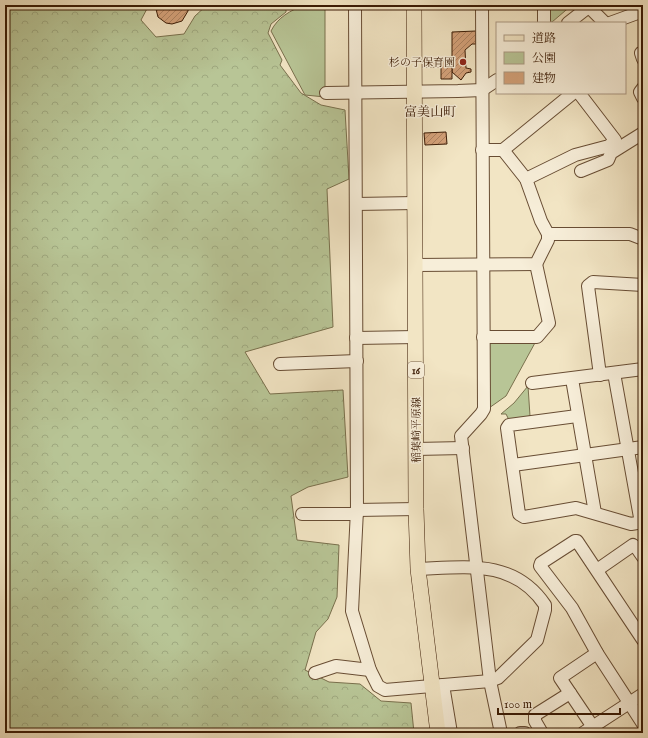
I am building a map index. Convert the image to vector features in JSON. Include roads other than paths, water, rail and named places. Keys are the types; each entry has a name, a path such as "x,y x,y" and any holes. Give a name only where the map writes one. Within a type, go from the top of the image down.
{"main road":[{"name":"稲葉崎平原線","path":"414,5 416,509 418,569 437,686 438,733"}],"street":[{"path":"355,5 357,512 352,611 370,670 378,686 385,690 490,681 498,678 537,640 545,610 545,604 522,580 478,567 418,569"},
{"path":"482,5 484,409 461,436 478,567 490,681 501,733"},
{"path":"544,5 544,22"},
{"path":"569,22 590,6 604,22"},
{"path":"613,22 643,11"},
{"path":"326,93 482,90 496,81"},
{"path":"643,88 640,92 643,98"},
{"path":"482,150 503,150 572,94"},
{"path":"526,179 575,155 609,146 615,140 579,94"},
{"path":"581,171 608,160 611,153 643,133"},
{"path":"483,337 537,337 549,323 536,264 548,240 548,234 541,221 526,179 503,150"},
{"path":"356,204 415,203"},
{"path":"548,234 630,234 643,239"},
{"path":"416,265 536,264"},
{"path":"600,375 588,286 593,282 643,286"},
{"path":"356,338 416,337"},
{"path":"280,364 357,361"},
{"path":"532,383 643,369"},
{"path":"577,416 509,425 507,428 519,514 524,517 576,508 631,524 642,522 614,373"},
{"path":"572,379 577,416 595,513"},
{"path":"513,465 643,447"},
{"path":"416,449 463,448"},
{"path":"302,514 416,509"},
{"path":"643,640 577,541 541,563 540,566 572,608 598,653 643,724"},
{"path":"597,570 633,546 636,547 643,557"},
{"path":"598,653 560,678 591,731 643,694"},
{"path":"315,673 336,666 370,670"},
{"path":"437,686 451,733"},
{"path":"542,733 535,721 535,715 570,693"},
{"path":"520,733 526,733"}],"place":[{"name":"杉の子保育園","path":"463,62"}],"district":[{"name":"富美山町","path":"430,111"}]}
